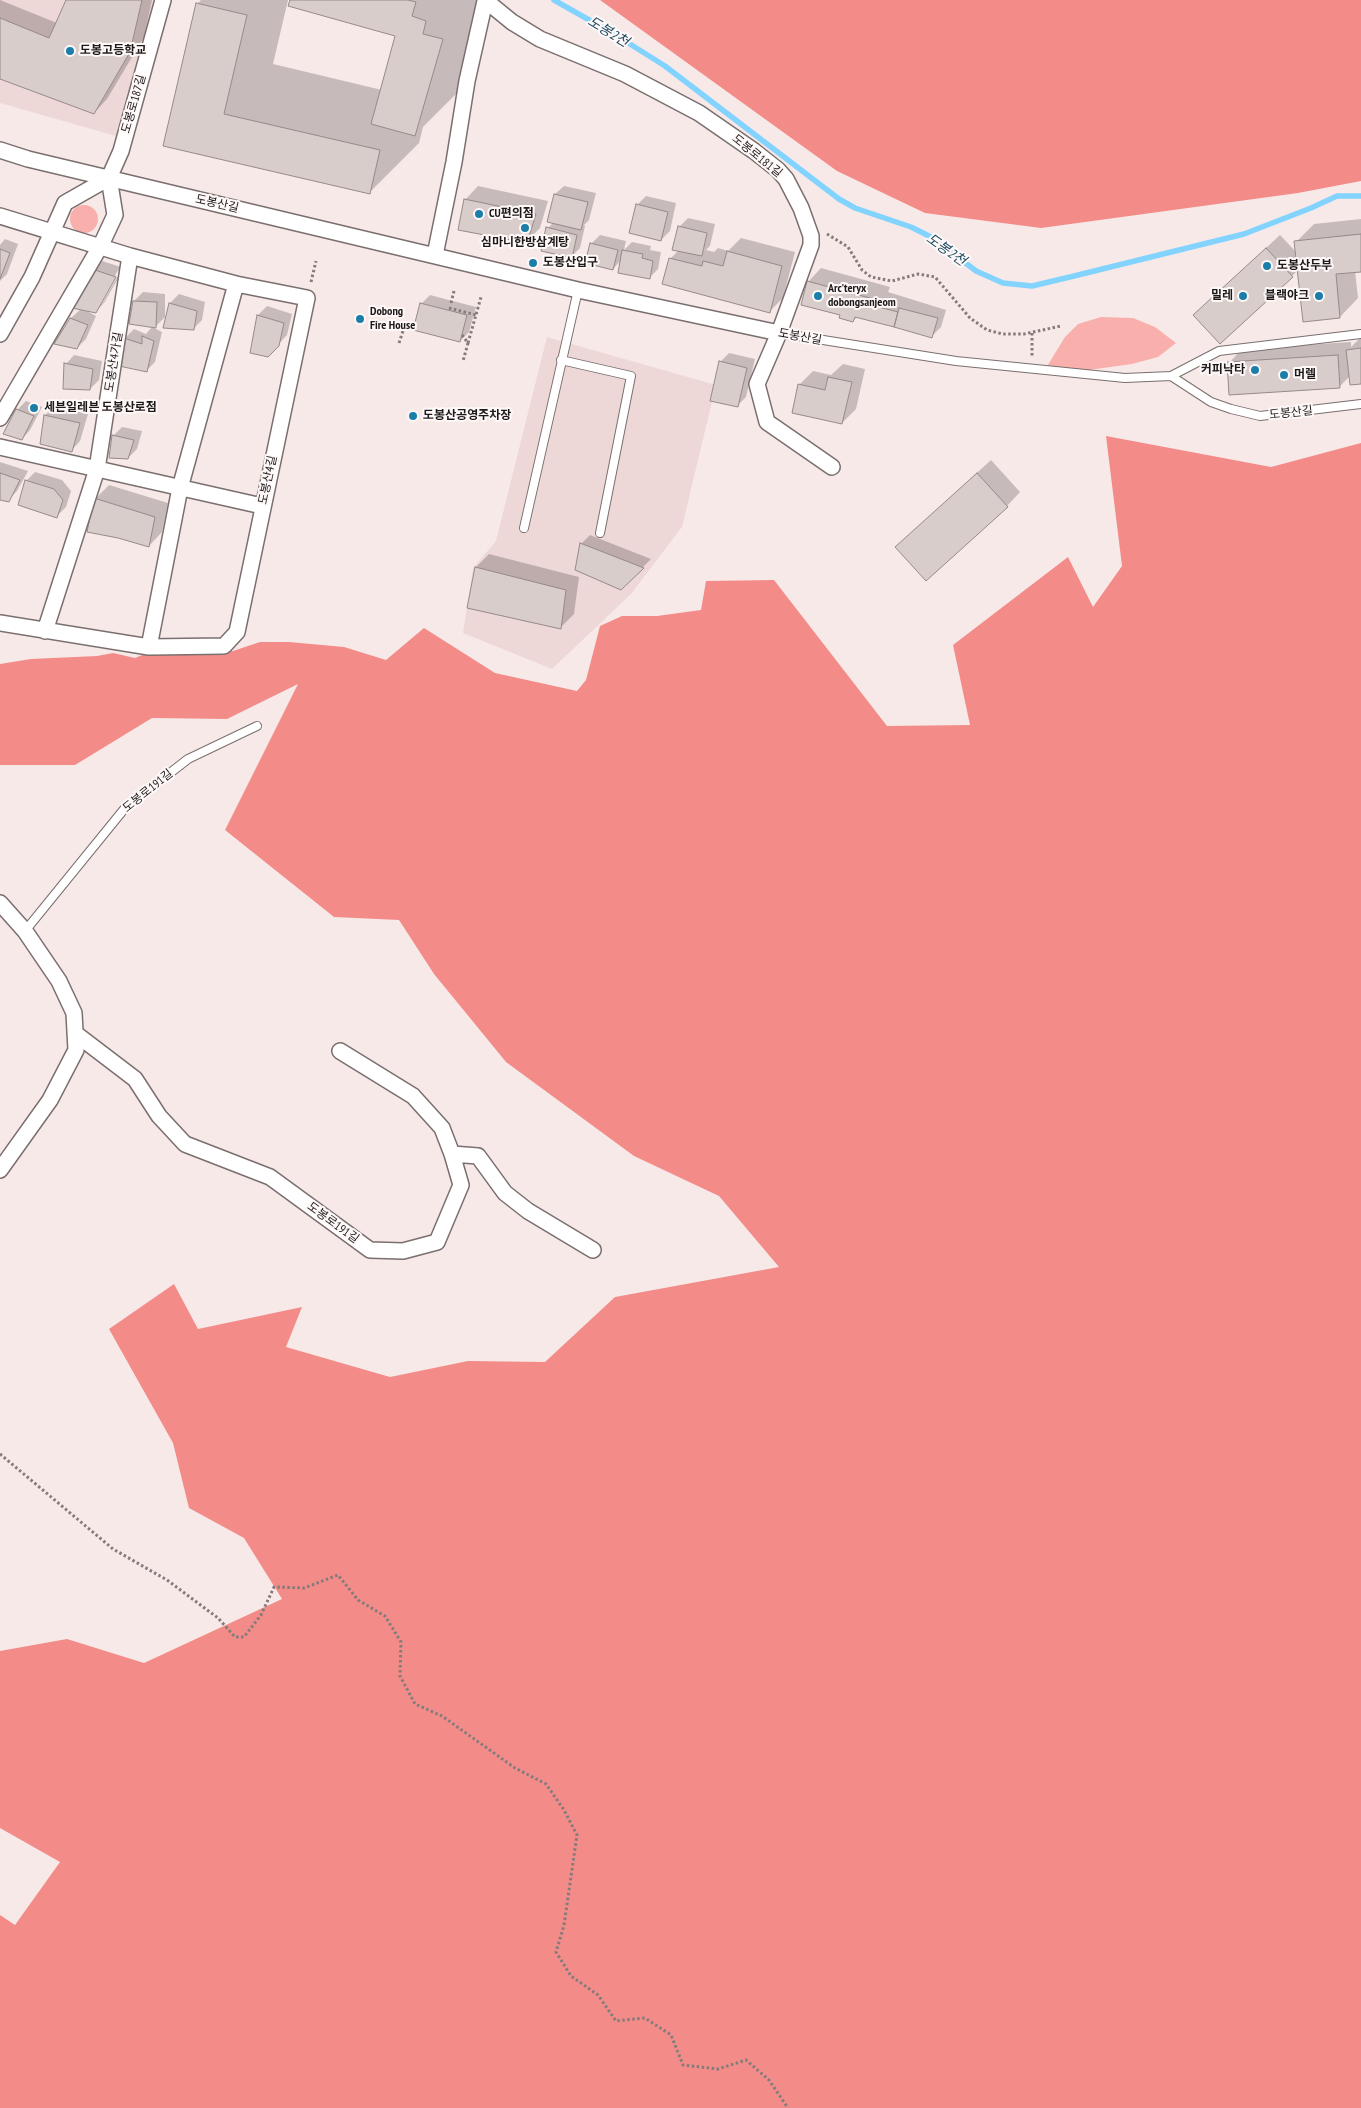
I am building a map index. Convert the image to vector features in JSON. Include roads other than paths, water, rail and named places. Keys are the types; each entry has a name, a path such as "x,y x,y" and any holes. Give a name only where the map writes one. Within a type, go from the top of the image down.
{"street":[{"name":"도봉로187길","path":"109,178 121,151 163,0"},
{"path":"435,255 454,162 467,81 485,0"},
{"name":"도봉로181길","path":"485,0 512,22 540,39 632,78 699,113 738,139 778,170 796,195 811,236 808,254 779,334 757,384 767,422 832,466"},
{"name":"도봉산길","path":"0,150 28,159 578,290 779,334"},
{"path":"0,334 32,277 65,203 109,178 115,215 101,245 0,418"},
{"path":"0,216 101,245 130,256 236,284 180,488 150,646"},
{"name":"도봉산4가길","path":"45,631 97,469 130,256"},
{"name":"도봉산4길","path":"0,623 150,646 224,646 237,632 307,298 236,284"},
{"path":"0,447 262,506"},
{"path":"0,903 25,931 59,981 74,1013 76,1034 76,1050 50,1100 0,1170"},
{"name":"도봉로191길","path":"76,1034 135,1079 159,1116 185,1144 270,1177 370,1250 403,1250 437,1242 462,1185 452,1154"},
{"path":"340,1051 413,1096 442,1128 452,1154 478,1156 505,1193 528,1210 593,1250"}],"lane":[{"path":"524,528 578,290"},
{"name":"도봉산길","path":"779,334 919,356 1032,370 1125,378 1171,376 1219,351 1361,334"},
{"path":"561,360 631,376 600,533"},
{"name":"도봉산길","path":"1171,376 1212,402 1231,410 1260,416 1361,404"},
{"name":"도봉로191길","path":"25,931 125,808 188,759 257,726"}],"waterway":[{"name":"도봉2천","path":"554,0 665,66 839,199 855,208 911,227 933,238 976,271 1003,283 1032,286 1074,276 1244,234 1337,196 1361,196"}],"place":[{"name":"도봉고등학교","path":"70,51"},
{"name":"CU편의점","path":"479,214"},
{"name":"심마니한방삼계탕","path":"525,228"},
{"name":"도봉산입구","path":"533,263"},
{"name":"도봉산두부","path":"1267,266"},
{"name":"Arc'teryx dobongsanjeom","path":"818,296"},
{"name":"밀레","path":"1243,296"},
{"name":"블랙야크","path":"1319,296"},
{"name":"Dobong Fire House","path":"360,319"},
{"name":"커피낙타","path":"1255,370"},
{"name":"머렐","path":"1284,375"},
{"name":"세븐일레븐 도봉산로점","path":"34,408"},
{"name":"도봉산공영주차장","path":"413,416"}]}
